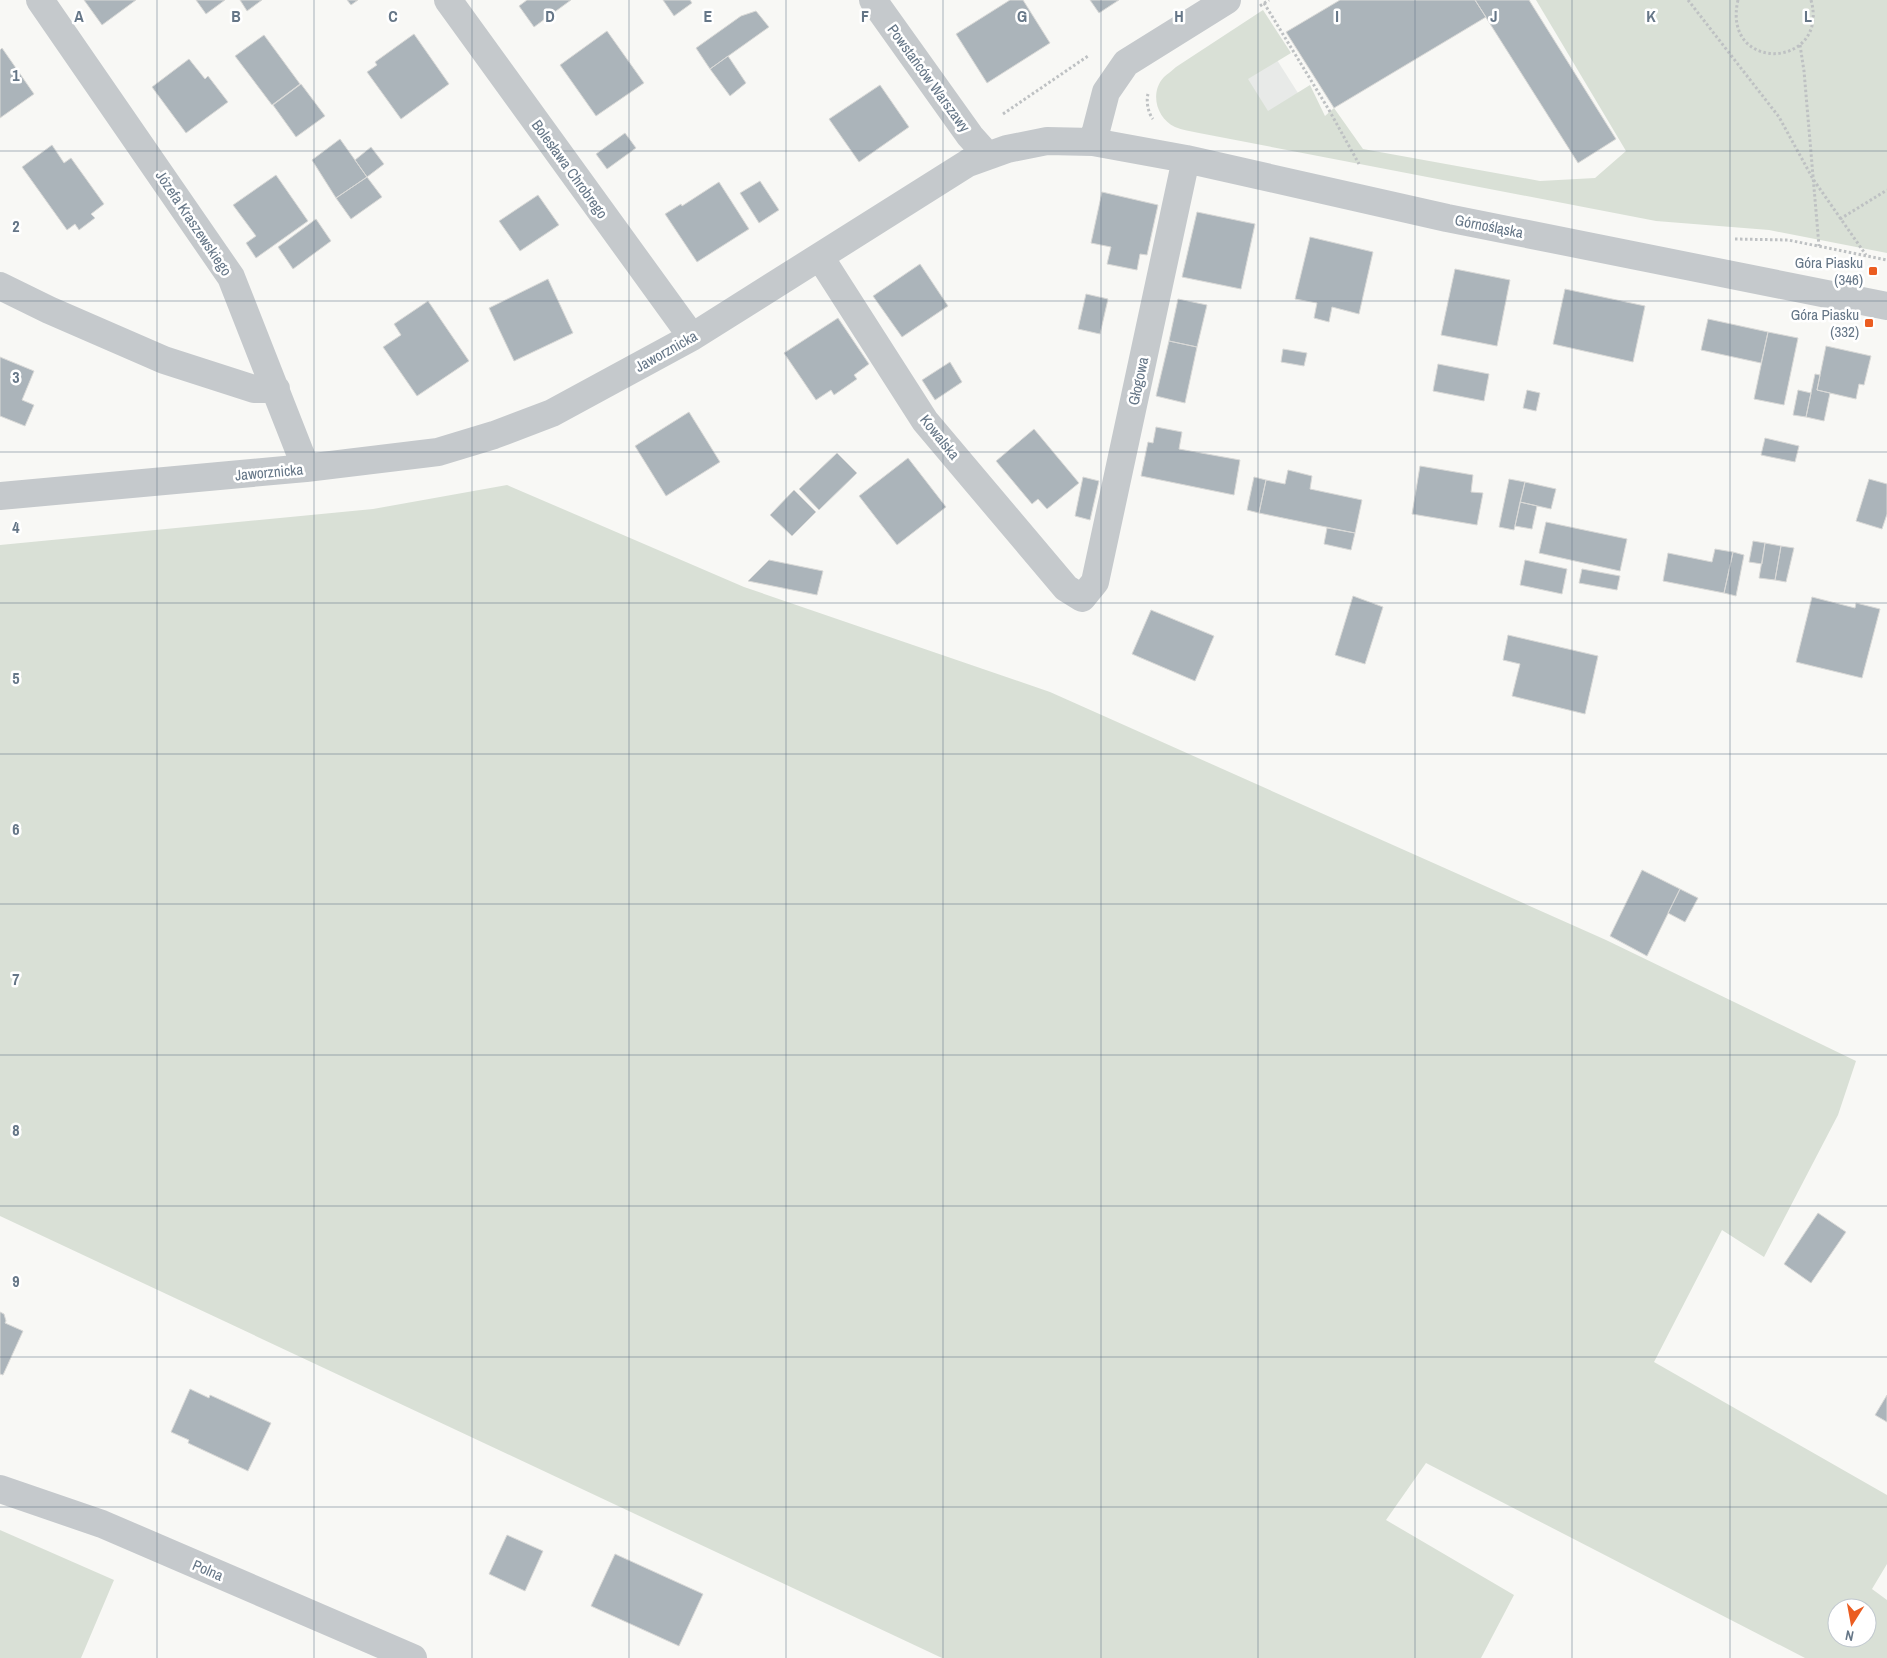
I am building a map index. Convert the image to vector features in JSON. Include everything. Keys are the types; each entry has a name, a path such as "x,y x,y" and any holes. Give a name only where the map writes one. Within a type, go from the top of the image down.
{"street":[{"name":"Józefa Kraszewskiego","path":"40,0 231,276 306,468"},
{"name":"Bolesława Chrobrego","path":"448,0 692,337"},
{"name":"Powstańców Warszawy","path":"873,0 979,146"},
{"path":"1093,142 1106,92 1126,63 1227,0"},
{"name":"Jaworznicka","path":"0,496 306,468 438,452 494,435 552,413 692,337 968,163 979,146 1007,149 1047,141 1093,142"},
{"name":"Górnośląska","path":"1093,142 1186,159 1447,218 1887,306"},
{"name":"Głogowa","path":"1082,598 1095,582 1186,159"},
{"name":"Kowalska","path":"820,257 925,420 1066,588 1082,598"},
{"path":"0,286 49,310 164,360 254,389 276,389"},
{"name":"Polna","path":"0,1489 102,1524 412,1658"}],"path":[{"path":"1688,0 1779,117 1813,179 1866,256"},
{"path":"1738,0 1735,13 1736,27 1743,39 1753,48 1764,53 1777,54 1789,51 1800,45 1808,36 1813,24 1814,12 1811,0"},
{"path":"1264,3 1329,110 1360,167"},
{"path":"1800,45 1804,71 1819,246"},
{"path":"979,146 1092,53"},
{"path":"1840,219 1887,190"}],"shaded area":[{"path":"1536,0 1887,0 1887,253 1769,230 1656,221 1199,133 1178,128 1169,123 1157,105 1157,90 1159,83 1165,76 1263,10 1291,53 1248,79 1268,111 1310,85 1325,116 1334,108 1363,149 1540,181 1595,178 1626,151"},
{"path":"1277,60 1298,93 1268,112 1247,79"},
{"path":"507,485 744,587 1050,692 1606,940 1856,1061 1838,1115 1764,1257 1722,1230 1654,1362 1887,1495 1887,1564 1872,1589 1887,1600 1887,1658 1805,1658 1426,1463 1386,1520 1514,1595 1481,1658 942,1658 0,1216 0,545 373,509"},
{"path":"0,1530 114,1580 81,1658 0,1658"}],"building":[{"path":"84,0 136,0 102,25"},
{"path":"196,0 225,0 206,14"},
{"path":"240,0 262,0 247,11"},
{"path":"347,0 358,0 351,5"},
{"path":"527,0 571,0 534,27 519,6"},
{"path":"663,0 690,0 692,3 674,16"},
{"path":"1010,0 1023,0 1050,43 987,83 956,34"},
{"path":"1090,0 1119,0 1099,13"},
{"path":"1340,0 1475,0 1486,17 1334,108 1286,32"},
{"path":"1475,0 1529,0 1616,139 1578,163"},
{"path":"756,11 769,27 710,69 696,48 741,16"},
{"path":"607,31 644,83 596,116 560,65"},
{"path":"414,34 449,84 401,119 367,72 377,65 375,62"},
{"path":"264,35 300,84 272,105 235,56"},
{"path":"2,48 34,94 0,118 0,50"},
{"path":"728,56 746,83 730,96 710,69"},
{"path":"189,59 205,79 208,76 228,102 186,133 152,87"},
{"path":"301,84 325,116 296,137 273,105"},
{"path":"880,85 909,127 859,162 829,119"},
{"path":"625,133 636,148 607,169 596,154"},
{"path":"340,139 367,177 336,198 312,160"},
{"path":"52,145 64,163 71,158 104,204 91,214 95,218 79,230 75,224 67,230 22,167"},
{"path":"371,147 384,164 367,177 355,160"},
{"path":"276,175 308,221 256,258 246,243 256,236 233,205"},
{"path":"367,177 382,197 351,219 336,198"},
{"path":"760,181 779,210 759,223 740,193"},
{"path":"719,182 749,229 697,262 665,214 681,204 682,206"},
{"path":"1102,192 1158,205 1147,255 1140,254 1137,270 1107,264 1111,247 1091,243"},
{"path":"538,195 559,225 520,251 499,221"},
{"path":"1197,212 1255,224 1241,289 1182,277"},
{"path":"316,219 331,241 293,269 278,247"},
{"path":"1310,237 1373,252 1359,314 1332,307 1329,322 1314,318 1317,303 1295,299"},
{"path":"920,264 948,306 902,337 873,296"},
{"path":"1455,269 1510,280 1497,346 1441,335"},
{"path":"548,279 573,333 514,361 489,308"},
{"path":"1565,289 1645,306 1633,362 1553,344"},
{"path":"1086,294 1108,299 1100,334 1078,329"},
{"path":"1178,299 1207,305 1197,347 1169,341"},
{"path":"428,301 469,361 417,396 383,347 401,335 394,324"},
{"path":"838,318 869,364 854,375 857,379 834,395 831,390 816,400 784,353"},
{"path":"1708,319 1768,332 1761,363 1701,350"},
{"path":"1768,332 1798,338 1784,405 1754,399"},
{"path":"1169,341 1197,347 1185,403 1156,396"},
{"path":"1826,346 1871,356 1864,385 1859,384 1856,399 1817,390"},
{"path":"1283,349 1307,353 1304,366 1281,362"},
{"path":"0,357 34,371 22,400 34,405 25,426 0,416"},
{"path":"950,362 962,382 935,400 922,380"},
{"path":"1438,364 1489,374 1484,401 1433,391"},
{"path":"1815,374 1820,375 1817,390 1830,393 1824,421 1806,417"},
{"path":"1527,390 1540,393 1536,411 1523,408"},
{"path":"1798,390 1811,393 1806,417 1793,415"},
{"path":"689,412 720,462 666,496 635,446"},
{"path":"1156,427 1182,432 1179,449 1240,460 1234,495 1141,476 1148,442 1153,443"},
{"path":"1034,429 1079,483 1047,509 1038,499 1032,504 996,461"},
{"path":"1765,438 1799,446 1795,462 1761,455"},
{"path":"837,453 857,473 819,510 799,489"},
{"path":"908,458 946,507 897,545 859,496"},
{"path":"1420,466 1473,475 1471,492 1483,493 1477,525 1412,514"},
{"path":"1288,470 1312,476 1310,489 1362,500 1355,533 1259,513 1266,480 1285,484"},
{"path":"1083,477 1099,481 1090,520 1075,516"},
{"path":"1254,477 1266,480 1259,513 1247,510"},
{"path":"1509,479 1525,482 1514,530 1499,527"},
{"path":"1869,479 1887,484 1887,514 1882,529 1856,521"},
{"path":"1525,482 1556,489 1551,509 1520,502"},
{"path":"794,490 816,512 792,536 770,515"},
{"path":"1520,502 1537,506 1532,529 1515,526"},
{"path":"1546,522 1627,539 1620,571 1539,553"},
{"path":"1327,528 1355,533 1351,550 1324,544"},
{"path":"1753,541 1765,543 1762,564 1749,562"},
{"path":"1765,543 1781,546 1775,580 1759,578"},
{"path":"1781,546 1794,548 1786,582 1775,580"},
{"path":"1715,549 1733,552 1724,593 1663,581 1668,553 1712,562"},
{"path":"1733,552 1744,555 1736,596 1724,593"},
{"path":"769,560 823,571 817,595 748,581"},
{"path":"1525,560 1567,569 1562,594 1520,585"},
{"path":"1582,569 1620,576 1617,590 1579,583"},
{"path":"1353,596 1383,607 1365,664 1335,655"},
{"path":"1812,597 1855,608 1856,603 1880,609 1862,678 1796,662"},
{"path":"1151,610 1214,636 1195,681 1132,654"},
{"path":"1508,635 1598,656 1585,714 1512,696 1520,664 1503,660"},
{"path":"1642,870 1680,889 1647,956 1610,936"},
{"path":"1680,889 1698,898 1685,922 1668,913"},
{"path":"1818,1213 1846,1232 1811,1283 1784,1264"},
{"path":"0,1312 4,1314 5,1323 23,1331 3,1375 0,1374"},
{"path":"190,1389 209,1398 210,1395 271,1423 248,1471 188,1443 189,1440 171,1432"},
{"path":"1887,1395 1887,1422 1875,1415"},
{"path":"507,1535 543,1551 525,1591 489,1574"},
{"path":"615,1554 703,1594 679,1646 591,1606"}],"place":[{"name":"Góra Piasku (346)","path":"1873,271"},
{"name":"Góra Piasku (332)","path":"1869,323"}]}
